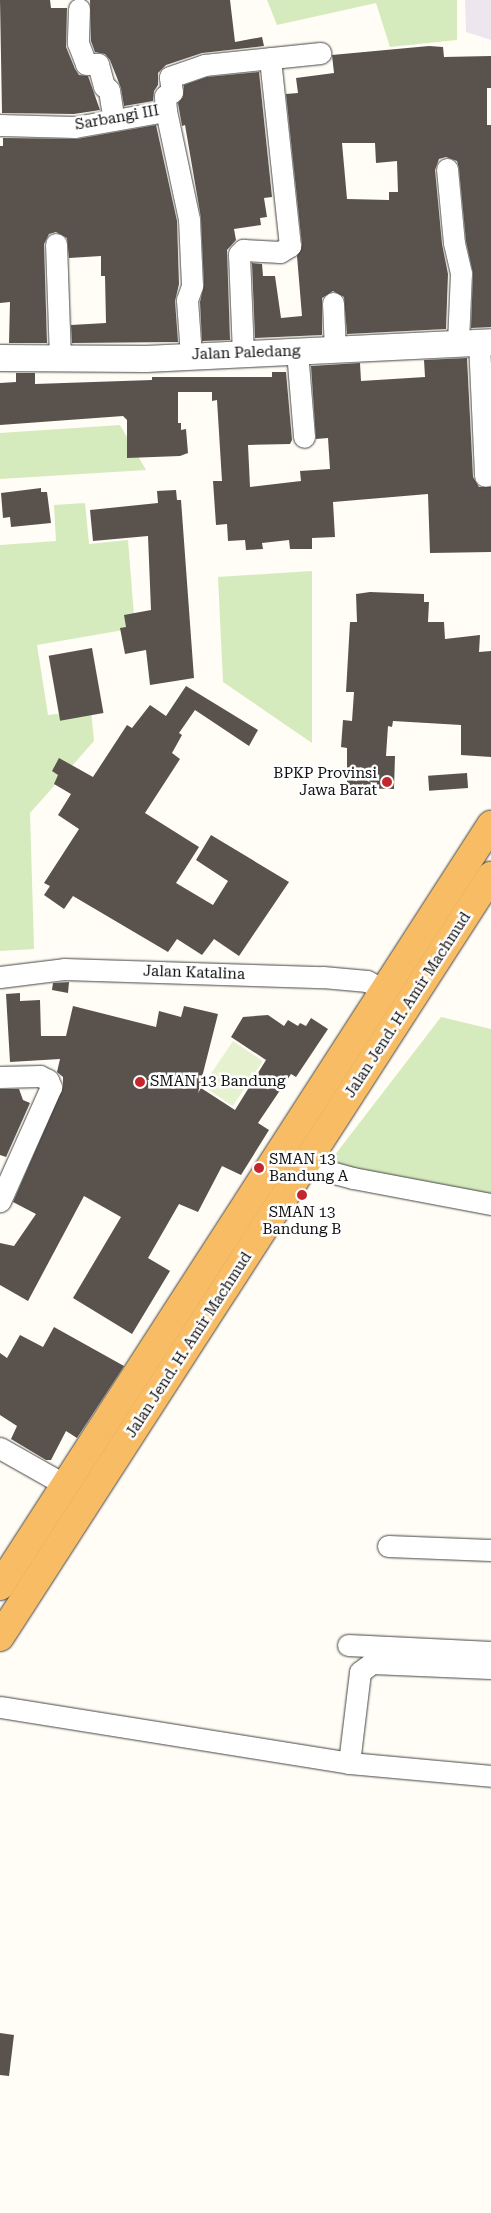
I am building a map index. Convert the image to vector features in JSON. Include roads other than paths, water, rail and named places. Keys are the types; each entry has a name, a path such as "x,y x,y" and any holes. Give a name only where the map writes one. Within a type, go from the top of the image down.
{"highway":[{"name":"Jalan Jend. H. Amir Machmud","path":"0,1586 491,825"},
{"name":"Jalan Jend. H. Amir Machmud","path":"0,1638 491,876"},
{"path":"177,1311 201,1326"},
{"path":"151,1351 175,1366"}],"street":[{"path":"79,9 78,44 86,64 98,64 104,86 109,90 114,120"},
{"name":"Sarbangi III","path":"0,125 75,127 166,111 165,96 172,92 170,77 204,65 320,53"},
{"path":"243,354 239,254 243,250 280,252 290,246 270,58"},
{"path":"166,111 189,219 192,286 187,300 191,356"},
{"path":"447,168 454,243 476,342 485,476"},
{"path":"56,244 60,358"},
{"path":"333,303 335,351"},
{"name":"Jalan Paledang","path":"0,358 146,359 297,351 335,351 476,342"},
{"path":"297,351 304,436"},
{"name":"Jalan Katalina","path":"0,977 64,969 323,977 366,981 385,991"},
{"path":"0,1077 40,1076 48,1080 51,1087 0,1201"},
{"path":"304,1165 353,1178 491,1204"},
{"path":"0,1448 65,1485"},
{"path":"388,1546 491,1550"},
{"path":"348,1645 491,1652"},
{"path":"349,1763 360,1672 372,1663 491,1668"},
{"path":"0,1707 349,1763 491,1776"}],"place":[{"name":"BPKP Provinsi Jawa Barat","path":"387,782"},
{"name":"SMAN 13 Bandung","path":"140,1082"},
{"name":"SMAN 13 Bandung A","path":"259,1168"},
{"name":"SMAN 13 Bandung B","path":"302,1195"}]}
